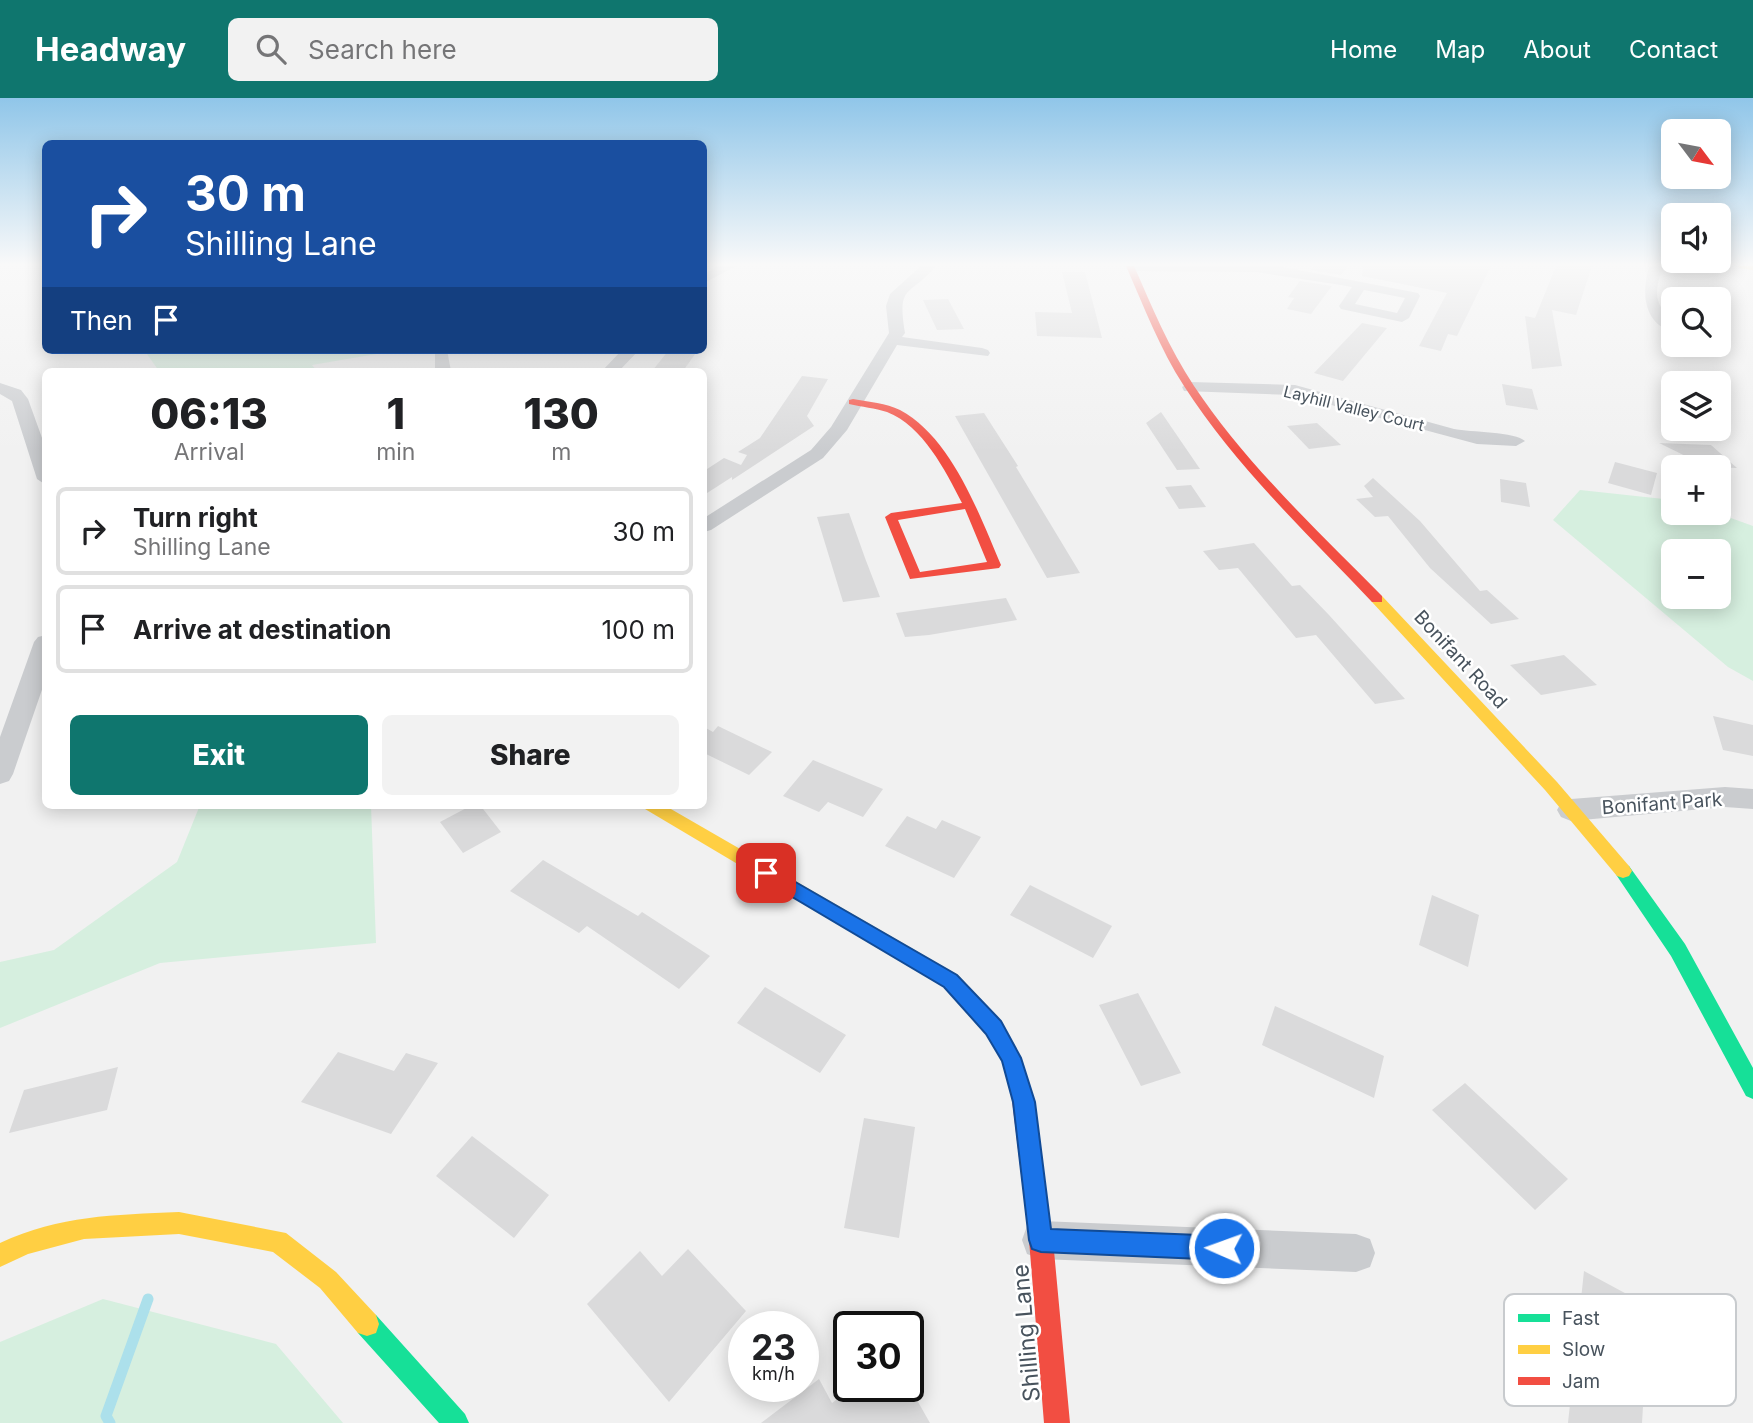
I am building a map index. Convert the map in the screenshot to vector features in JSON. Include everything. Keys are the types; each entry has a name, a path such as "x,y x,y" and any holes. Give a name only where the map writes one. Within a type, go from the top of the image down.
{"street":[{"path":"707,524 817,454 838,430 897,333 896,328"},
{"name":"Bonifant Road","path":"1158,328 1191,387 1245,458 1619,865 1678,950 1753,1089"},
{"path":"892,340 982,353"},
{"path":"613,368 627,354"},
{"name":"Layhill Valley Court","path":"1191,387 1295,390 1452,434 1516,442"},
{"path":"0,388 20,399 42,467"},
{"path":"853,402 878,406 900,415 934,451 969,505 995,565 915,576 891,517 969,505"},
{"path":"0,775 42,654"},
{"name":"Bonifant Park","path":"1571,810 1724,797 1753,799"},
{"name":"Shilling Lane","path":"658,809 951,981 993,1027 1011,1058 1024,1102 1041,1240 1057,1423"},
{"path":"0,1255 26,1243 84,1228 179,1223 278,1241 328,1280 456,1423"},
{"path":"1041,1240 1356,1254"}],"green space":[{"path":"147,354 377,354 312,365 314,368 157,368"},
{"path":"1580,490 1661,499 1661,525 1731,525 1731,518 1753,526 1753,681 1728,667 1553,520"},
{"path":"198,809 371,809 376,943 160,963 0,1028 0,962 54,950 177,862"},
{"path":"103,1299 276,1344 343,1423 0,1423 0,1342"}],"building":[{"path":"936,328 964,329 937,330"},
{"path":"1036,328 1099,328 1102,338 1037,336"},
{"path":"1357,328 1387,328 1343,381 1314,373"},
{"path":"1429,328 1461,328 1457,336 1448,334 1441,351 1419,346"},
{"path":"1527,328 1555,328 1562,366 1532,369"},
{"path":"666,354 695,354 685,368 654,368"},
{"path":"802,376 828,379 807,416 814,426 732,480 732,477 707,493 707,469 724,458 741,465 747,455 738,452 760,438"},
{"path":"1502,384 1532,389 1538,410 1506,405"},
{"path":"1161,412 1200,469 1177,470 1146,423"},
{"path":"984,413 1080,573 1047,578 955,416"},
{"path":"1317,423 1341,445 1309,449 1287,426"},
{"path":"1659,443 1711,445 1722,455 1684,455"},
{"path":"1615,462 1657,473 1651,495 1608,483"},
{"path":"1373,478 1420,521 1480,591 1487,590 1519,619 1491,624 1430,568 1388,516 1375,517 1356,499 1373,497 1364,486"},
{"path":"1500,479 1526,483 1530,507 1501,502"},
{"path":"1191,485 1206,507 1179,509 1165,487"},
{"path":"849,513 880,597 843,602 817,517"},
{"path":"1254,543 1292,586 1300,585 1405,699 1375,704 1316,635 1296,638 1238,568 1219,570 1203,551"},
{"path":"1006,598 1017,620 929,635 905,637 896,613"},
{"path":"1564,655 1597,685 1541,695 1510,665"},
{"path":"1713,716 1753,725 1753,756 1723,750"},
{"path":"718,726 772,752 749,775 707,754 707,729 713,732"},
{"path":"813,760 883,789 863,817 828,802 819,812 783,796"},
{"path":"464,809 483,809 501,832 463,853 440,822"},
{"path":"907,816 936,829 942,820 981,837 954,878 885,846"},
{"path":"543,860 638,916 642,912 710,956 679,989 587,926 579,933 510,891"},
{"path":"1030,885 1112,926 1093,958 1010,915"},
{"path":"1432,895 1479,915 1468,967 1419,945"},
{"path":"765,987 846,1035 820,1073 737,1023"},
{"path":"1138,993 1181,1073 1141,1086 1099,1005"},
{"path":"1275,1006 1384,1056 1374,1098 1262,1045"},
{"path":"338,1052 394,1071 406,1053 438,1063 391,1134 301,1102"},
{"path":"118,1067 107,1110 9,1133 24,1090"},
{"path":"1465,1083 1568,1179 1535,1210 1432,1110"},
{"path":"864,1118 915,1127 899,1238 844,1228"},
{"path":"472,1136 549,1195 514,1238 436,1176"},
{"path":"688,1249 746,1311 728,1311 728,1332 669,1402 587,1304 640,1251 662,1276"},
{"path":"1584,1271 1627,1294 1582,1294"},
{"path":"819,1379 832,1403 918,1402 930,1423 761,1423 789,1402 819,1402"},
{"path":"1570,1406 1643,1406 1642,1423 1568,1423"}],"waterway":[{"path":"110,1423 106,1416 148,1299"}],"traffic: fast":[{"path":"1623,871 1678,950 1753,1089"},
{"path":"367,1324 456,1423"}],"traffic: slow":[{"path":"1377,599 1551,786 1623,871"},
{"path":"658,809 951,981 994,1027 1011,1058 1021,1092"},
{"path":"0,1255 26,1243 84,1228 179,1223 278,1241 328,1280 367,1324"}],"traffic: jam":[{"path":"1157,328 1189,386 1231,443 1278,497 1377,599"},
{"path":"853,402 895,412 932,445 958,483 968,504 978,525 995,565 915,576 891,517 969,505"},
{"path":"1021,1092 1041,1240 1057,1423"}],"route":[{"path":"766,873 951,981 993,1027 1011,1058 1024,1102 1041,1240 1224,1248"}]}
